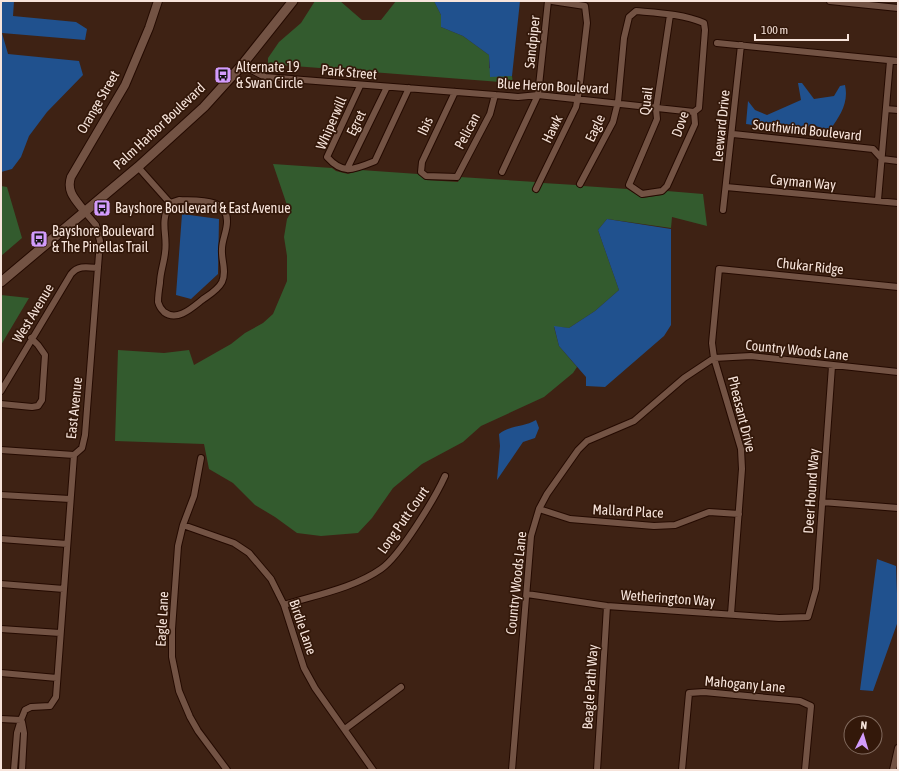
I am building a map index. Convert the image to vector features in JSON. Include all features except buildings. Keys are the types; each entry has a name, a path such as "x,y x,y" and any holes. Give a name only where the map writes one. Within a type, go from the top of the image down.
{"main road":[{"name":"Palm Harbor Boulevard","path":"1,282 138,167 204,107 242,65 293,1"}],"street":[{"name":"Orange Street","path":"85,212 71,195 69,188 71,177 125,85 149,28 158,1"},
{"name":"Sandpiper","path":"502,172 538,95 548,1"},
{"name":"Hawk","path":"536,189 576,107 587,23 585,6 552,1"},
{"path":"830,1 896,8 894,1"},
{"name":"Eagle","path":"580,184 613,122 618,102 624,38 629,18 636,11 670,15"},
{"name":"Dove","path":"628,185 642,194 662,191 667,186 695,124 694,112 699,108 705,30 704,23 691,18 670,15"},
{"name":"Quail","path":"628,185 657,119 656,109 670,15"},
{"path":"717,43 898,61"},
{"name":"Leeward Drive","path":"723,210 733,134 741,45"},
{"path":"878,200 890,61"},
{"name":"Park Street","path":"242,65 265,77 360,86 409,88"},
{"name":"Whiperwill","path":"347,169 336,167 327,157 360,86"},
{"name":"Egret","path":"347,169 387,87"},
{"name":"Blue Heron Boulevard","path":"409,88 518,97 538,95 578,98 618,102 656,109 694,112"},
{"path":"347,169 375,161 409,88"},
{"name":"Ibis","path":"454,92 422,162 421,172 426,176 457,177"},
{"name":"Pelican","path":"457,177 490,114 495,95"},
{"path":"886,109 898,110"},
{"name":"Southwind Boulevard","path":"733,134 873,149 882,158 898,161"},
{"path":"138,167 170,203"},
{"name":"Cayman Way","path":"726,186 898,203"},
{"path":"179,200 215,203 222,206 227,212 227,222 222,249 224,271 222,280 218,287 186,313 178,315 168,314 162,309 158,302 160,279 166,252 164,233 165,212 170,203 179,200"},
{"name":"East Avenue","path":"21,720 25,710 31,707 50,706 56,697 74,455 82,448 85,435 98,268 99,233 96,225 85,212"},
{"name":"West Avenue","path":"1,391 31,338 75,269 82,267 98,268"},
{"name":"Chukar Ridge","path":"719,269 898,287"},
{"name":"Pheasant Drive","path":"719,269 713,330 714,358 741,449 742,469 731,614"},
{"path":"1,404 32,407 38,406 42,400 45,355 31,338"},
{"name":"Country Woods Lane","path":"512,770 531,536 539,509 574,456 587,441 634,421 684,378 714,358 751,356 898,372"},
{"name":"Deer Hound Way","path":"808,617 816,589 832,366"},
{"path":"1,450 74,455"},
{"name":"Eagle Lane","path":"201,458 194,496 183,525 178,546 172,628 172,650 174,670 179,691 190,717 198,731 227,770"},
{"name":"Long Putt Court","path":"284,605 339,588 370,576 383,568 406,540 438,490 445,476"},
{"path":"1,495 70,499"},
{"path":"822,502 898,508"},
{"name":"Mallard Place","path":"539,509 570,519 654,526 675,525 709,512 739,514"},
{"name":"Birdie Lane","path":"183,525 234,543 249,553 271,579 284,605 304,668 315,688 373,770"},
{"path":"1,539 67,544"},
{"path":"1,584 64,589"},
{"name":"Wetherington Way","path":"527,594 607,606 779,618 808,617"},
{"name":"Beagle Path Way","path":"597,770 607,606"},
{"path":"1,629 60,633"},
{"path":"1,673 57,678"},
{"path":"345,729 401,687"},
{"name":"Mahogany Lane","path":"682,770 689,693 731,694 800,701 811,706 805,770"},
{"path":"1,719 21,720"},
{"path":"14,770 17,733 21,720"},
{"path":"21,720 24,733 22,770"},
{"path":"893,770 898,748"}],"green space":[{"path":"315,1 340,1 362,20 381,20 396,1 434,1 441,15 441,27 463,36 489,55 489,68 512,76 513,83 268,64 268,58 279,42 301,23"},
{"path":"273,164 332,168 336,171 348,174 361,170 418,174 426,180 458,182 460,177 536,182 532,190 537,193 543,183 576,185 581,188 583,186 627,189 642,198 662,195 667,191 703,194 707,226 672,217 671,228 607,219 598,230 619,290 595,311 569,328 554,327 559,346 577,367 573,373 544,397 481,426 463,442 422,464 393,488 372,518 358,533 321,536 297,533 255,505 233,483 209,469 204,444 115,441 118,350 164,353 189,350 194,365 231,344 245,333 263,323 273,314 287,281 287,256 284,237 287,219 290,214"},
{"path":"1,186 7,187 22,238 1,256"},
{"path":"1,295 29,298 1,345"}],"water":[{"path":"1,1 14,1 13,16 76,22 87,29 85,40 2,33 8,54 79,61 83,75 47,112 29,136 21,157 12,169 1,172"},
{"path":"434,1 520,1 512,76 490,77 489,55 463,36 441,27 441,15"},
{"path":"798,83 802,83 814,99 834,96 840,86 845,85 846,98 843,109 830,130 812,125 796,131 777,124 761,126 746,124 748,101 755,110 767,115 801,100"},
{"path":"182,214 219,219 218,274 191,299 176,295"},
{"path":"607,219 671,229 671,325 664,336 605,387 586,386 586,377 559,346 554,326 569,328 595,311 619,290 598,230"},
{"path":"536,420 539,428 535,438 523,442 497,480 500,446 499,434 508,429"},
{"path":"877,559 896,566 898,621 873,691 860,690"}],"place":[{"name":"Alternate 19 & Swan Circle","path":"223,75"},
{"name":"Bayshore Boulevard & East Avenue","path":"102,208"},
{"name":"Bayshore Boulevard & The Pinellas Trail","path":"39,239"}]}
